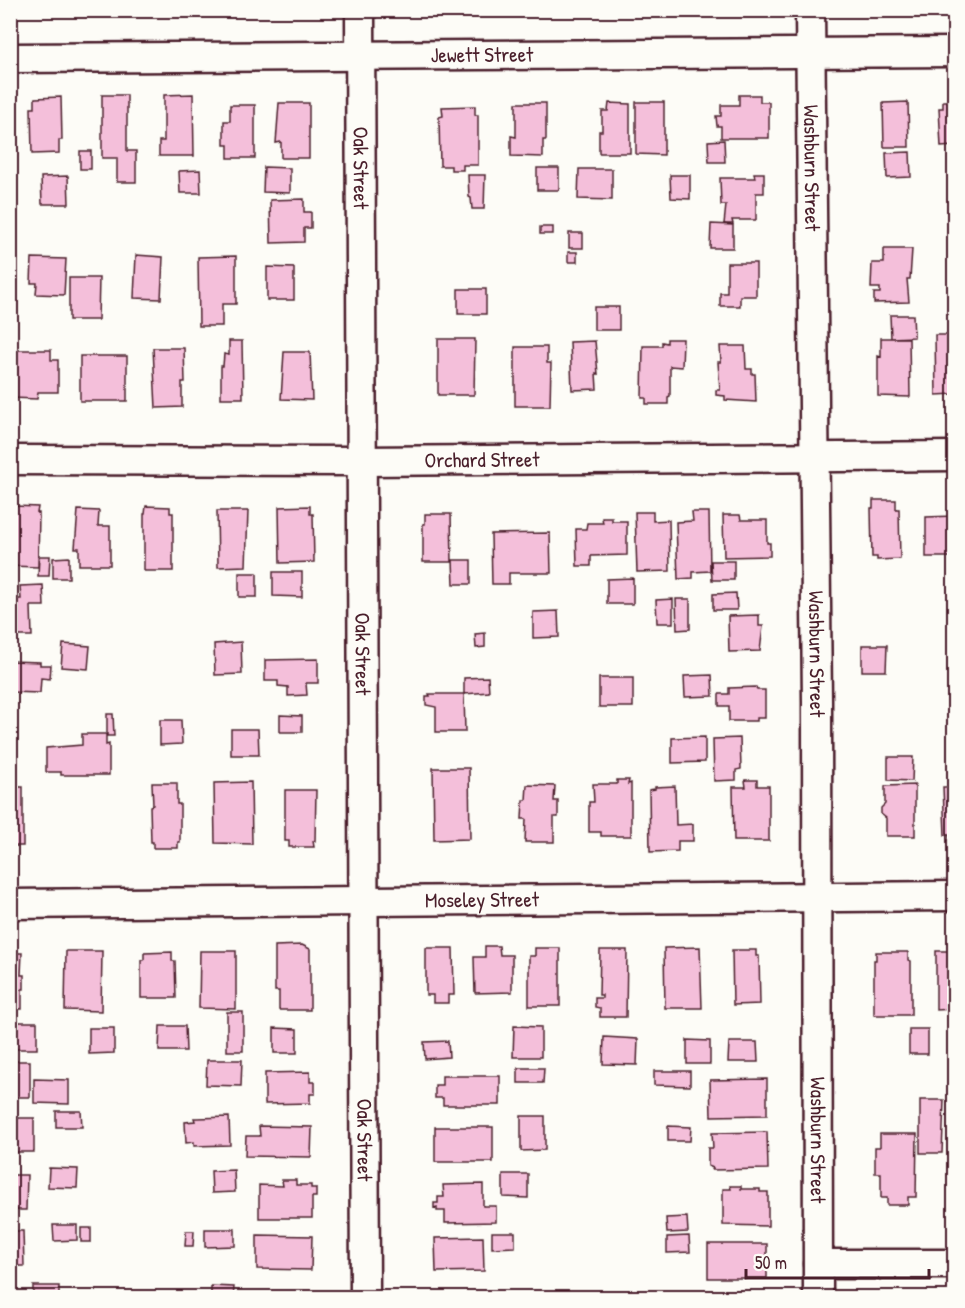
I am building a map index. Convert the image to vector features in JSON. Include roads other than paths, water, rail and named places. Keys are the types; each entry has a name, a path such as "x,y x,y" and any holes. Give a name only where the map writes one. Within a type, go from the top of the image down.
{"street":[{"name":"Oak Street","path":"360,10 365,1298"},
{"name":"Washburn Street","path":"810,10 818,1298"},
{"name":"Jewett Street","path":"10,58 954,52"},
{"name":"Orchard Street","path":"10,460 363,461 954,456"},
{"name":"Moseley Street","path":"10,904 816,899 954,896"},
{"path":"818,1264 954,1264"}]}
